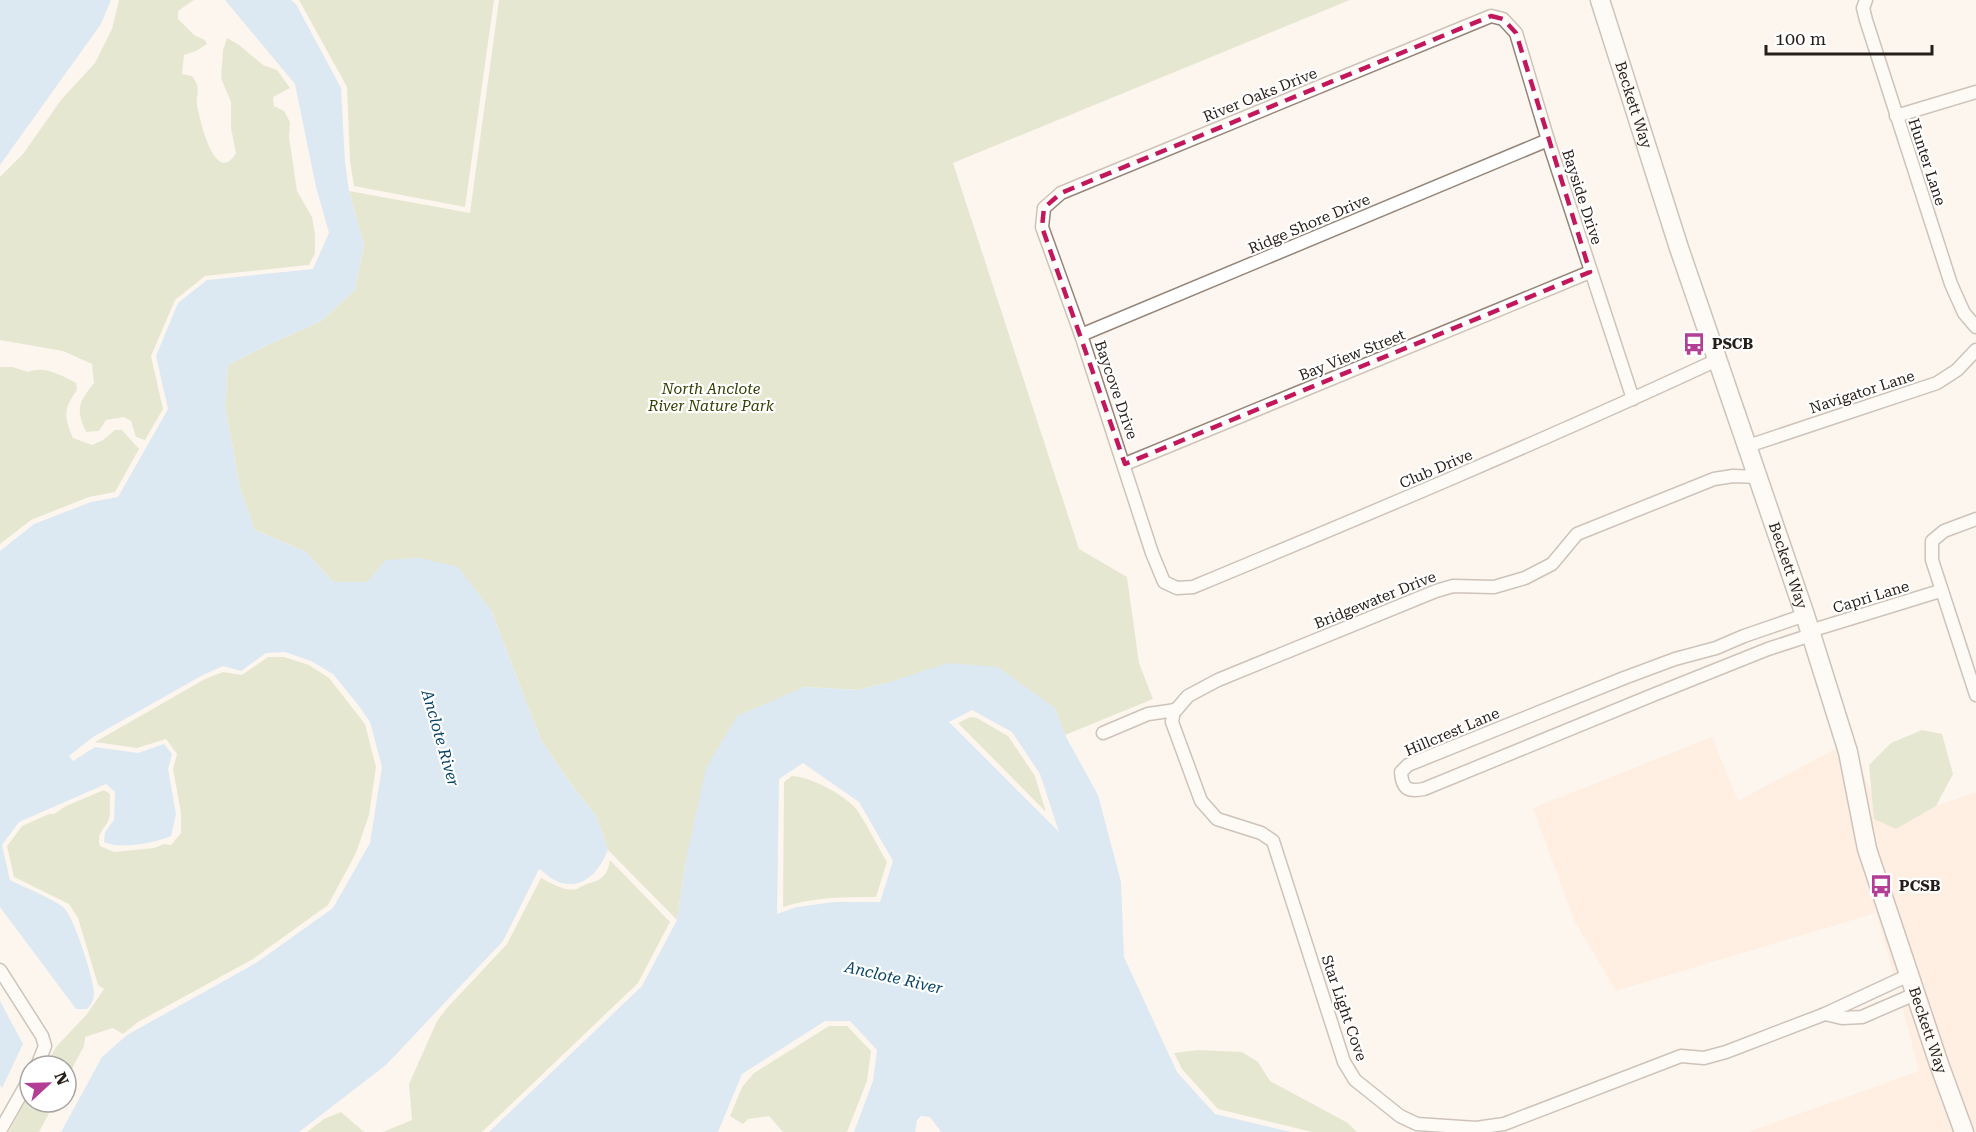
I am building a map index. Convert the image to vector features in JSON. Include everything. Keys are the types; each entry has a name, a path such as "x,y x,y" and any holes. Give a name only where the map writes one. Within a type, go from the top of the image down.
{"street":[{"name":"Beckett Way","path":"1600,0 1718,360 1809,627 1848,752 1867,849 1964,1132"},
{"name":"Hunter Lane","path":"1866,0 1863,8 1866,20 1951,284 1964,313 1976,327"},
{"name":"Bayside Drive","path":"1491,16 1503,20 1516,33 1590,272 1634,399"},
{"name":"River Oaks Drive","path":"1044,208 1061,193 1491,16"},
{"path":"1896,116 1976,92"},
{"name":"Ridge Shore Drive","path":"1081,335 1548,140"},
{"name":"Baycove Drive","path":"1044,208 1042,227 1125,464 1152,553 1164,582"},
{"name":"Bay View Street","path":"1125,464 1590,272"},
{"name":"Navigator Lane","path":"1748,446 1937,383 1957,370 1976,350"},
{"name":"Club Drive","path":"1164,582 1177,588 1193,587 1420,492 1718,360"},
{"name":"Bridgewater Drive","path":"1102,733 1148,714 1176,710 1188,696 1218,680 1436,591 1453,586 1494,587 1525,578 1552,564 1577,534 1719,478 1759,477"},
{"path":"1976,519 1944,531 1932,540 1932,560 1940,591 1976,695"},
{"name":"Capri Lane","path":"1809,627 1940,591"},
{"name":"Hillcrest Lane","path":"1809,627 1768,649 1425,789 1414,791 1406,788 1402,782 1401,772 1408,765 1624,678 1675,659 1716,648 1744,636 1809,627"},
{"name":"Star Light Cove","path":"1174,710 1172,722 1202,801 1217,819 1261,833 1273,842 1344,1062 1355,1080 1400,1116 1417,1124 1476,1128 1504,1124 1681,1056 1704,1058 1726,1052 1825,1014 1909,975"},
{"path":"0,970 42,1036 45,1046 42,1054"},
{"name":"Star Light Cove","path":"1825,1014 1842,1018 1862,1017 1916,994"},
{"path":"0,1131 18,1099"}],"highlighted area":[{"path":"1491,16 1503,19 1516,33 1590,272 1125,464 1042,227 1044,208 1061,193"}],"shaded area":[{"path":"1712,737 1738,801 1839,747 1901,972 1894,976 1876,913 1616,991 1574,920 1533,808"},
{"path":"1856,759 1872,792 1874,819 1896,829 1936,806 1976,792 1976,1132 1971,1132 1873,847"},
{"path":"1911,1002 1957,1132 1748,1132 1919,1071 1902,1006"}],"green space":[{"path":"119,0 194,0 178,11 178,19 207,44 184,55 182,74 192,76 196,83 197,104 205,135 209,147 221,162 228,162 236,153 231,128 231,102 221,78 223,50 227,38 263,65 277,70 290,88 273,97 274,106 284,111 290,122 289,137 297,191 312,217 315,235 315,253 309,265 205,276 175,300 151,356 163,409 145,440 136,437 131,421 124,417 106,420 99,431 86,432 80,417 80,406 94,383 92,364 63,351 0,340 0,177 23,154 61,100 95,63 112,29"},
{"path":"299,0 494,0 465,207 354,186 350,161 347,87"},
{"name":"North Anclote River Nature Park","path":"499,0 1350,0 953,163 1079,549 1127,577 1139,663 1153,699 1065,735 1055,708 890,682 858,690 804,687 685,864 677,920 608,850 597,817 541,740 491,610 367,583 333,582 306,552 255,530 240,488 225,406 228,365 321,321 355,290 364,245 349,191 470,213"},
{"path":"0,367 12,367 28,372 46,370 76,383 77,390 66,413 73,438 92,445 103,440 115,430 122,430 139,449 115,492 89,497 31,520 0,544"},
{"path":"268,657 284,657 309,665 329,678 365,724 376,767 369,815 356,853 328,905 253,959 138,1022 123,1034 113,1028 85,1037 84,1046 78,1057 78,1054 52,1054 87,1014 104,989 98,985 78,918 69,904 14,877 7,846 22,826 54,814 66,806 104,790 110,794 110,813 100,834 100,846 114,852 154,848 164,844 171,845 181,833 181,813 173,769 177,754 166,739 137,748 95,742 205,679 223,672 242,675"},
{"path":"970,717 977,718 1008,736 1035,776 1046,812 958,723"},
{"path":"1922,730 1942,734 1953,774 1936,806 1896,829 1874,819 1869,765 1891,743"},
{"path":"792,776 808,779 827,788 857,810 887,862 876,897 817,899 783,907 784,782"},
{"path":"610,860 670,922 638,983 482,1132 383,1132 412,1120 409,1084 437,1021 507,944 541,878 563,888 577,889 602,878 608,869"},
{"path":"829,1026 847,1026 871,1051 867,1081 847,1132 783,1132 769,1116 748,1119 743,1124 730,1116 742,1087 754,1073"},
{"path":"1198,1050 1242,1052 1258,1062 1270,1081 1348,1123 1357,1132 1312,1132 1218,1109 1182,1069 1174,1053"},
{"path":"341,1112 364,1132 307,1132 324,1119"},
{"path":"18,1114 49,1114 39,1132 9,1132"}],"water":[{"path":"0,0 111,0 101,24 0,165"},
{"name":"Anclote River","path":"225,0 291,0 296,4 341,88 349,191 364,245 355,290 321,321 228,365 225,406 240,488 255,530 306,552 333,582 367,582 386,560 419,558 458,567 491,610 541,740 597,817 608,850 600,866 582,882 565,884 556,881 539,869 503,941 386,1065 299,1132 61,1132 71,1114 78,1114 78,1101 102,1057 127,1035 256,963 333,908 370,843 382,767 370,722 333,674 311,661 285,652 266,653 241,671 223,666 203,675 93,737 69,756 73,761 95,747 138,753 164,744 172,754 168,769 176,814 171,836 147,843 128,845 104,842 105,832 114,820 115,792 106,784 19,822 2,845 10,880 57,903 63,907 72,921 93,986 93,1000 87,1009 76,1009 0,907 0,551 34,524 91,502 118,497 168,409 156,356 178,303 207,280 313,269 329,233 316,187 295,84"},
{"name":"Anclote River","path":"948,663 998,667 1055,708 1065,735 1098,795 1121,882 1124,957 1177,1072 1215,1114 1291,1132 941,1132 930,1117 921,1116 917,1120 915,1132 854,1132 873,1081 877,1050 850,1021 825,1021 742,1074 718,1132 489,1132 642,986 677,920 685,864 706,768 737,716 804,687 858,690","holes":["972,710 1012,732 1040,774 1059,832 949,722","803,763 859,802 893,861 880,902 834,902 797,907 777,914 779,779"]},
{"path":"0,1001 23,1044 2,1088 0,1085"}],"place":[{"name":"PSCB","path":"1694,344"},
{"name":"PCSB","path":"1881,886"}]}
